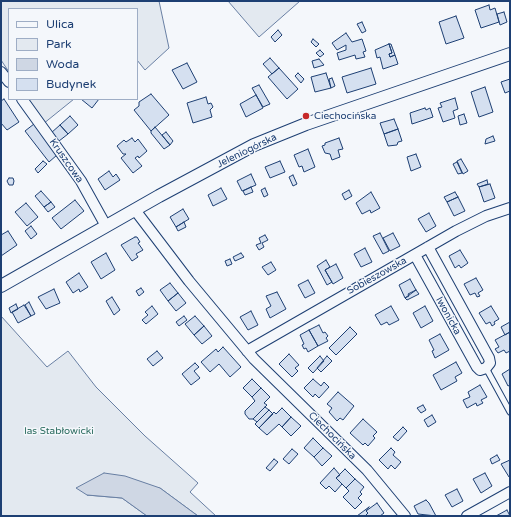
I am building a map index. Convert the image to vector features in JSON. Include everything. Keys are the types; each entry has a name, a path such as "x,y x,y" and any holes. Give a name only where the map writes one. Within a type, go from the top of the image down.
{"street":[{"name":"Jeleniogórska","path":"1,286 106,226 254,145 306,124 510,54"},
{"path":"1,72 8,81"},
{"name":"Kruszcowa","path":"23,100 81,181 106,226"},
{"name":"Sobieszowska","path":"247,351 258,342 428,247 486,216 510,208"},
{"name":"Ciechocińska","path":"135,210 189,281 247,351 367,470 406,516"},
{"name":"Iwonicka","path":"415,255 477,367 480,370 486,368 490,363 489,358 428,247"},
{"path":"467,516 510,492"}],"lane":[{"name":"Iwonicka","path":"486,368 510,412"}],"green space":[{"path":"1,1 159,1 169,48 145,70 138,61 138,8 8,8 8,70 1,60"},
{"path":"228,1 300,1 259,37"},
{"path":"28,100 73,100 43,124"},
{"name":"las Stabłowicki","path":"1,316 47,367 68,351 96,387 145,436 198,483 190,492 216,516 198,516 160,488 87,495 122,498 147,516 1,516"}],"water":[{"path":"104,473 125,476 160,488 198,516 147,516 122,498 87,495 76,488"}],"building":[{"path":"489,5 490,10 495,8 499,22 481,28 475,10"},
{"path":"504,12 507,22 500,25 497,14"},
{"path":"456,16 464,38 446,44 439,22"},
{"path":"362,22 366,31 362,33 357,24"},
{"path":"278,30 282,35 275,42 271,37"},
{"path":"346,33 352,42 362,39 366,51 363,52 365,57 356,59 355,55 339,60 337,53 346,50 346,45 337,50 332,43"},
{"path":"313,39 319,44 316,47 311,42"},
{"path":"389,44 391,44 395,55 390,57 389,54 392,53"},
{"path":"389,44 392,53 389,54 390,57 395,55 398,64 383,69 380,57 377,58 375,50"},
{"path":"320,50 324,54 320,57 316,53"},
{"path":"270,58 279,68 272,74 263,64"},
{"path":"319,59 324,65 314,68 312,61"},
{"path":"187,63 197,82 183,89 172,70"},
{"path":"279,68 298,89 287,99 268,77"},
{"path":"371,68 376,84 347,93 342,77"},
{"path":"298,73 304,79 301,83 295,76"},
{"path":"326,73 331,88 315,92 311,77"},
{"path":"332,78 335,86 331,88 329,79"},
{"path":"510,79 510,91 505,93 501,82"},
{"path":"259,85 270,104 263,107 252,88"},
{"path":"485,87 493,112 479,117 471,92"},
{"path":"151,94 169,115 151,131 134,110 139,106 139,102"},
{"path":"256,95 263,108 246,117 240,104"},
{"path":"206,97 208,104 211,103 213,107 210,110 212,117 193,123 187,103"},
{"path":"455,98 458,109 453,111 455,118 443,122 438,108 442,107 440,103"},
{"path":"4,99 19,122 7,130 1,123 1,101"},
{"path":"82,100 98,100 92,108"},
{"path":"425,108 426,110 430,108 433,117 412,124 410,113"},
{"path":"464,114 467,123 460,125 458,116"},
{"path":"70,116 78,125 68,134 60,125"},
{"path":"394,119 398,129 384,134 380,123"},
{"path":"34,124 57,155 49,162 25,131"},
{"path":"60,125 68,134 59,141 51,133"},
{"path":"155,127 170,145 164,149 151,133"},
{"path":"398,129 402,141 398,142 397,145 388,146 384,134"},
{"path":"166,132 173,141 170,145 162,135"},
{"path":"493,136 495,141 485,144 486,139"},
{"path":"132,138 135,142 138,139 147,151 139,158 138,156 135,158 142,166 133,173 121,158 126,154 123,154 117,146 124,140 126,142"},
{"path":"339,138 343,149 338,150 340,157 332,160 330,154 325,153 322,146 325,145 325,143"},
{"path":"308,149 315,167 304,172 302,166 299,167 294,155"},
{"path":"416,154 421,167 411,171 407,157"},
{"path":"461,159 468,171 463,174 457,161"},
{"path":"43,161 47,164 38,173 35,169"},
{"path":"280,161 285,172 270,178 265,167"},
{"path":"457,162 462,173 458,174 453,164"},
{"path":"109,171 113,177 116,174 120,180 105,190 98,179"},
{"path":"251,174 256,185 242,191 237,181"},
{"path":"293,175 297,184 293,186 289,177"},
{"path":"9,178 13,178 13,185 9,185 7,181"},
{"path":"487,180 488,184 479,187 477,184"},
{"path":"490,184 495,198 484,202 479,187"},
{"path":"251,187 253,192 245,195 243,191"},
{"path":"221,188 227,199 213,206 208,195"},
{"path":"265,188 268,195 264,197 261,190"},
{"path":"349,190 352,196 345,200 342,194"},
{"path":"41,191 51,202 44,207 35,196"},
{"path":"371,192 380,208 371,213 370,210 362,214 356,203"},
{"path":"455,192 458,197 447,202 444,197"},
{"path":"458,197 465,211 454,216 447,202"},
{"path":"75,200 84,211 61,229 52,218"},
{"path":"51,202 55,207 48,212 44,207"},
{"path":"26,203 38,217 27,226 15,212"},
{"path":"183,209 189,219 176,227 170,217"},
{"path":"429,213 436,226 426,232 418,219"},
{"path":"184,222 186,227 178,231 176,227"},
{"path":"31,226 37,234 31,239 25,231"},
{"path":"8,231 17,245 1,256 1,235"},
{"path":"380,233 389,251 383,254 373,236"},
{"path":"393,233 400,246 390,251 383,238"},
{"path":"265,235 268,240 262,243 264,247 259,250 256,245 261,243 259,238"},
{"path":"137,237 140,242 138,243 143,250 136,254 138,257 132,261 121,245"},
{"path":"365,248 372,262 361,267 354,254"},
{"path":"460,250 468,263 461,268 459,265 455,268 449,256"},
{"path":"106,253 115,270 101,279 91,262"},
{"path":"241,253 244,257 235,261 233,257"},
{"path":"230,259 232,264 227,266 225,261"},
{"path":"326,260 330,267 325,270 332,282 327,285 317,266"},
{"path":"271,262 276,270 268,275 262,267"},
{"path":"336,264 343,278 333,284 325,270"},
{"path":"79,273 88,287 80,292 79,289 73,293 66,282"},
{"path":"476,278 483,290 478,293 480,296 477,297 475,293 470,295 464,284"},
{"path":"410,279 416,290 405,298 399,285"},
{"path":"308,280 315,293 305,298 298,285"},
{"path":"170,283 178,293 168,301 160,290"},
{"path":"141,288 144,292 139,296 136,291"},
{"path":"54,289 60,303 46,309 38,297"},
{"path":"416,290 419,294 407,300 405,298 409,296 408,294"},
{"path":"277,292 286,309 270,318 266,309 271,306 266,296"},
{"path":"178,293 186,303 176,311 168,301"},
{"path":"112,297 120,310 114,315 106,301"},
{"path":"29,302 35,314 31,316 25,305"},
{"path":"16,304 18,309 11,313 9,308"},
{"path":"24,305 31,316 18,323 12,312"},
{"path":"152,306 158,314 146,324 142,320 148,315 145,312"},
{"path":"391,306 399,320 389,325 387,322 381,325 375,315"},
{"path":"425,306 433,321 421,328 413,313"},
{"path":"491,306 499,319 494,322 495,324 492,326 490,322 486,324 479,313"},
{"path":"251,311 258,325 248,330 240,317"},
{"path":"184,316 187,320 179,326 176,322"},
{"path":"195,316 204,326 194,335 185,324"},
{"path":"510,322 510,332 505,335 501,327"},
{"path":"319,325 323,333 325,332 328,336 326,338 328,341 318,346 309,330"},
{"path":"204,326 212,336 202,344 194,335"},
{"path":"350,327 357,334 336,355 329,348"},
{"path":"309,330 318,346 308,352 302,345 304,344 300,335"},
{"path":"510,332 510,351 506,353 504,350 498,353 495,349 499,347 495,340"},
{"path":"440,334 449,350 435,358 432,351 434,350 429,340"},
{"path":"223,347 241,367 230,377 219,364 210,372 201,362 216,349 218,352"},
{"path":"157,351 163,358 153,366 147,359"},
{"path":"289,354 299,365 295,368 298,371 292,377 279,364"},
{"path":"320,356 324,361 313,373 308,368"},
{"path":"327,356 332,361 321,372 317,368"},
{"path":"456,362 462,373 455,377 457,381 441,390 433,375"},
{"path":"195,363 199,367 194,371 200,378 191,385 182,374"},
{"path":"510,369 510,385 508,386 502,374"},
{"path":"252,379 261,388 252,397 243,388"},
{"path":"313,379 321,386 324,382 329,387 319,398 315,394 313,397 304,388"},
{"path":"480,385 487,397 481,400 483,403 477,406 476,403 467,408 463,400 470,397 468,392"},
{"path":"261,388 270,397 264,403 267,405 253,419 249,419 245,414 245,411 255,401 252,397"},
{"path":"338,392 354,406 343,420 340,418 337,421 329,412 332,408 327,404"},
{"path":"423,405 426,410 421,413 417,408"},
{"path":"265,407 269,410 257,422 253,419"},
{"path":"282,408 291,417 282,427 279,424 267,435 259,428 274,412 276,414"},
{"path":"269,410 273,414 259,428 255,424"},
{"path":"432,415 436,422 428,427 424,420"},
{"path":"291,417 301,426 291,436 282,427"},
{"path":"363,419 377,432 373,436 375,438 368,446 365,443 363,445 350,433"},
{"path":"403,427 407,431 398,441 393,437"},
{"path":"313,438 323,448 314,457 304,448"},
{"path":"323,448 332,456 322,466 314,457"},
{"path":"391,448 395,452 393,455 401,462 395,469 391,465 388,469 379,460"},
{"path":"292,449 298,454 289,464 283,459"},
{"path":"497,455 500,460 492,464 490,459"},
{"path":"274,459 278,462 270,471 266,468"},
{"path":"510,460 510,476 509,477 501,464"},
{"path":"334,468 340,475 336,478 342,484 335,492 329,486 326,489 320,483"},
{"path":"345,469 355,479 346,488 336,478"},
{"path":"485,473 492,486 481,493 473,479"},
{"path":"355,479 364,487 360,492 362,494 358,498 362,502 355,509 343,497 349,491 346,488"},
{"path":"457,489 463,501 452,507 445,495"},
{"path":"426,500 436,516 418,514 414,506"},
{"path":"377,503 384,513 380,516 365,516 368,513 366,511"},
{"path":"369,507 366,511 368,513 365,516 357,516"},
{"path":"507,510 510,516 496,516"}],"place":[{"name":"Ciechocińska","path":"306,116"}]}
